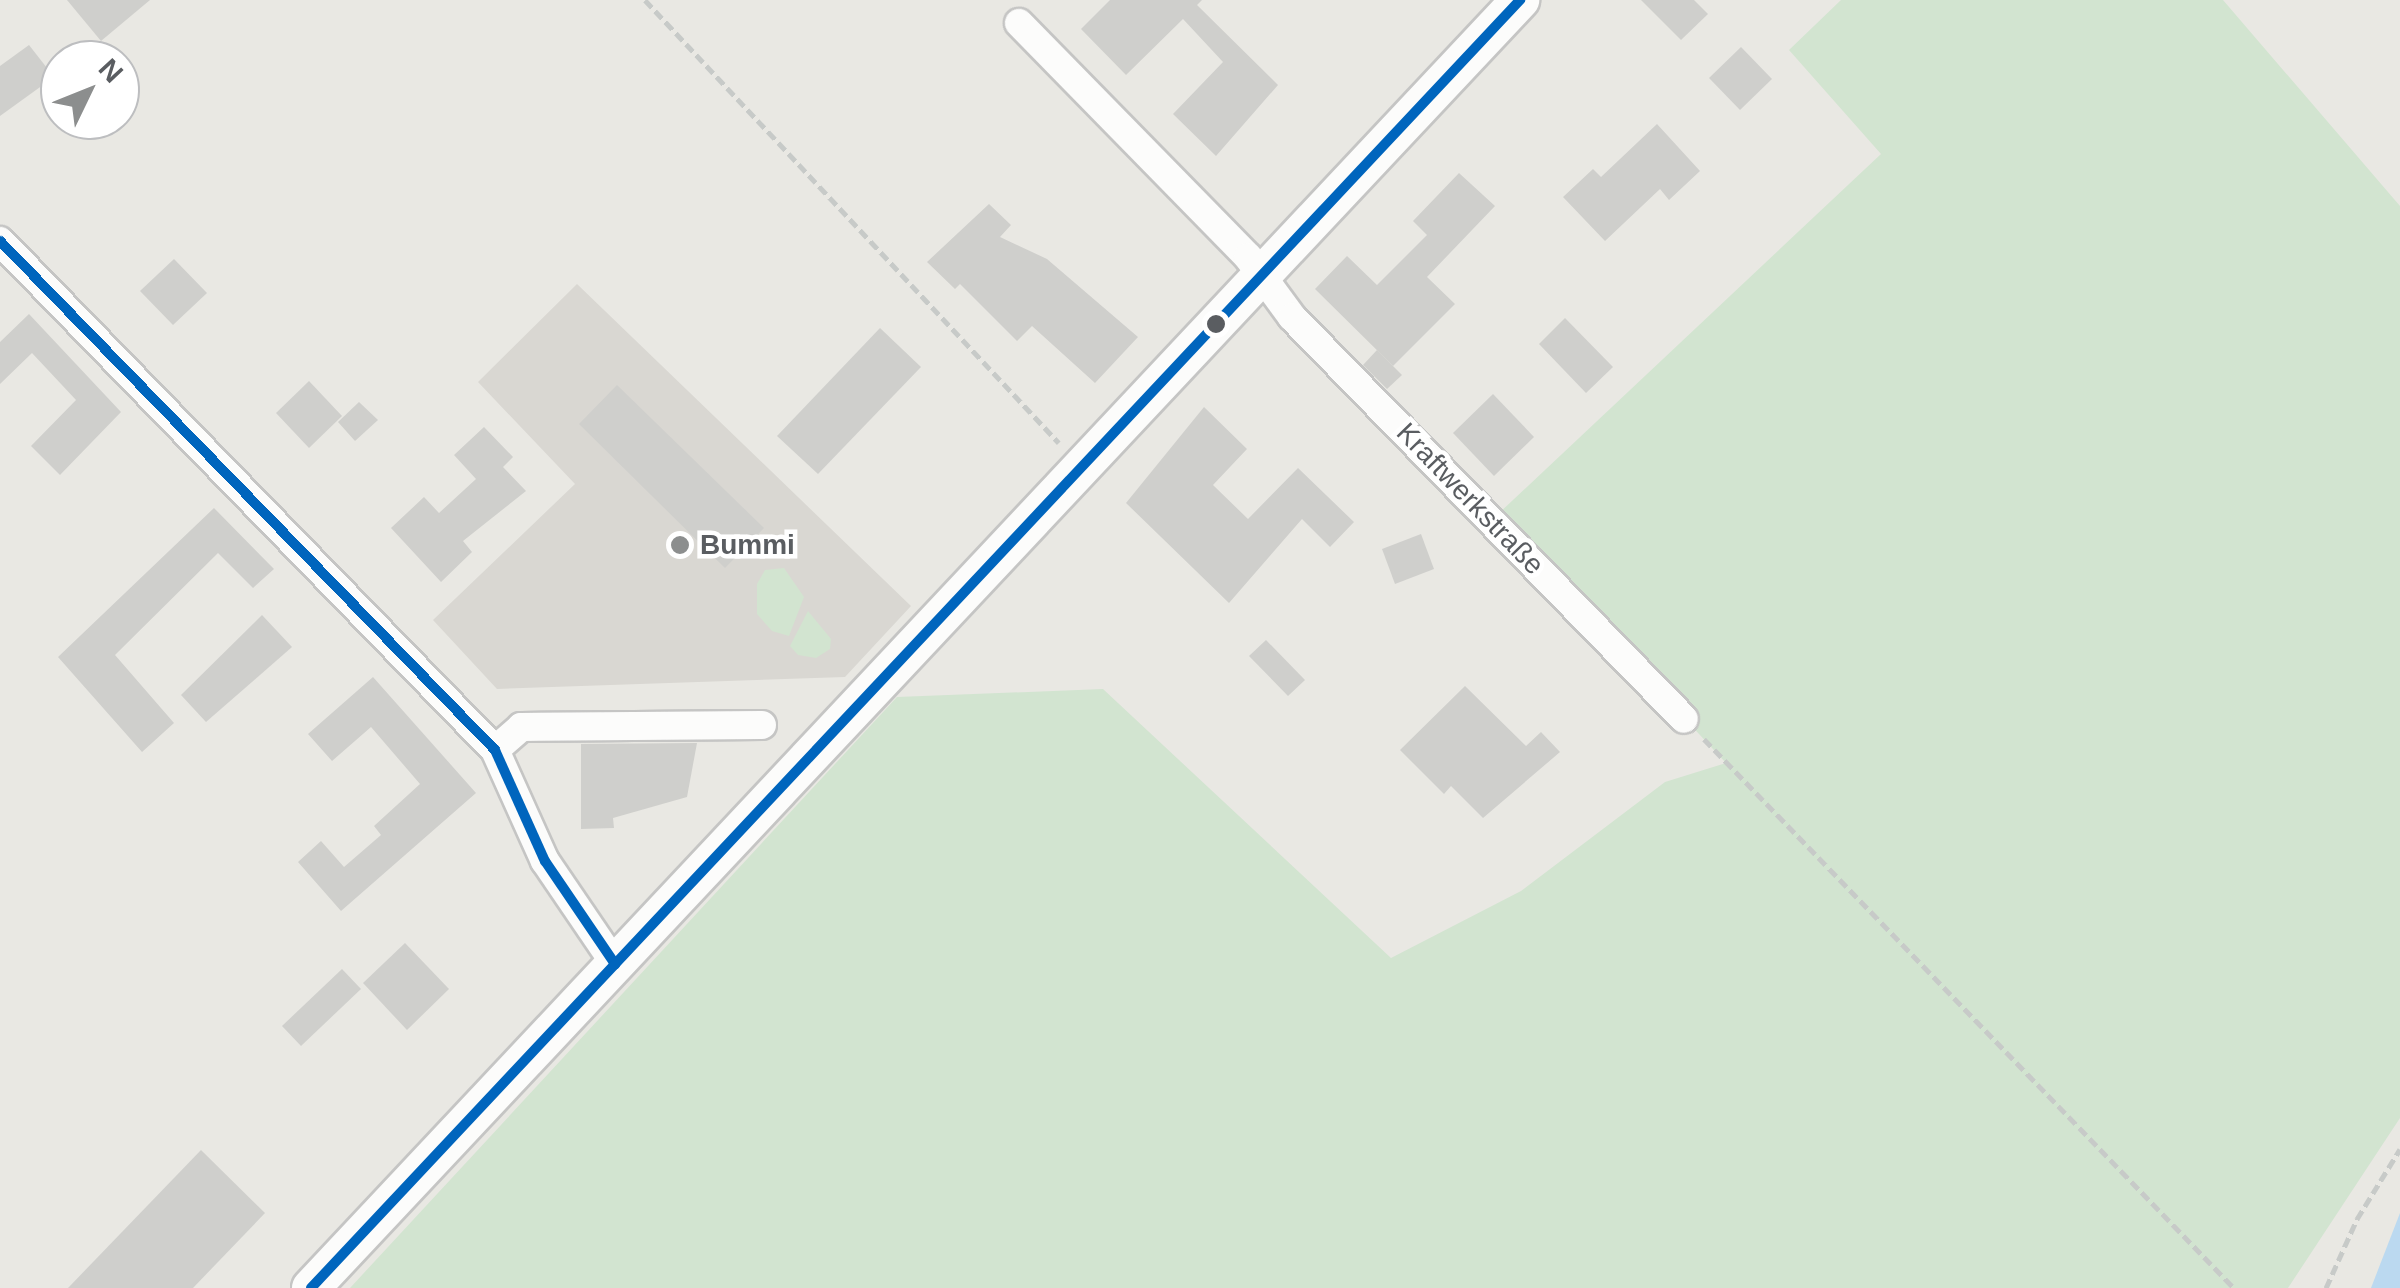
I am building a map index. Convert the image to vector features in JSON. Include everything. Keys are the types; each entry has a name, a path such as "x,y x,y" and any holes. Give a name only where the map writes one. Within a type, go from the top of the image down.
{"main road":[{"path":"311,1288 1520,0"}],"street":[{"name":"Kraftwerkstraße","path":"1020,23 1262,274 1292,317 1684,719"},
{"path":"0,240 495,750 545,861 615,964"},
{"path":"495,750 520,727 762,725"}],"path":[{"path":"645,0 1081,466"},
{"path":"1684,719 2234,1288"},
{"path":"2326,1288 2357,1218 2400,1149"}],"shaded area":[{"name":"Bummi","path":"577,284 911,606 845,677 497,689 433,620 575,484 478,382"}],"green space":[{"path":"1841,0 2223,0 2400,206 2400,1118 2288,1288 350,1288 897,697 1103,689 1391,958 1521,891 1665,782 1726,763 1496,516 1881,154 1789,50"},
{"path":"784,568 804,597 789,636 772,631 757,614 757,584 765,570"},
{"path":"808,611 831,639 830,649 816,658 798,655 790,646"}],"water":[{"path":"2400,1213 2400,1288 2371,1288"}],"building":[{"path":"67,0 150,0 102,40"},
{"path":"1110,0 1202,0 1197,5 1278,85 1216,156 1173,114 1223,62 1183,19 1126,75 1081,29"},
{"path":"1641,0 1694,0 1708,14 1681,40"},
{"path":"29,45 40,59 40,87 0,116 0,66"},
{"path":"1741,47 1772,79 1740,110 1709,78"},
{"path":"1657,124 1700,171 1669,200 1660,189 1605,241 1563,197 1593,169 1601,177"},
{"path":"1459,173 1495,206 1427,277 1455,304 1393,366 1315,289 1347,256 1377,285 1427,235 1413,221"},
{"path":"989,204 1011,225 1000,237 1047,259 1138,337 1095,383 1032,326 1017,341 960,284 955,289 927,262"},
{"path":"174,259 207,293 173,325 140,291"},
{"path":"29,314 121,412 60,475 31,446 76,400 32,353 0,384 0,342"},
{"path":"1565,318 1613,367 1586,393 1539,344"},
{"path":"880,328 921,367 818,474 777,436"},
{"path":"1377,350 1402,375 1387,389 1363,365"},
{"path":"309,381 342,416 309,448 276,413"},
{"path":"617,385 764,528 725,568 579,424"},
{"path":"1493,394 1534,437 1494,476 1453,433"},
{"path":"359,402 378,420 355,441 338,422"},
{"path":"1204,407 1247,449 1213,485 1248,519 1298,468 1354,522 1330,547 1302,519 1229,603 1126,503"},
{"path":"484,427 513,457 503,467 526,491 463,541 472,552 441,582 391,528 424,497 439,513 476,479 454,455"},
{"path":"214,508 274,569 253,588 218,553 115,655 174,723 142,752 58,657"},
{"path":"1421,534 1434,569 1395,584 1382,549"},
{"path":"262,615 292,647 206,722 181,695"},
{"path":"1266,640 1305,680 1288,696 1249,656"},
{"path":"373,677 476,793 341,911 298,862 321,841 344,867 381,835 374,826 420,784 371,727 332,761 308,734"},
{"path":"1465,686 1526,746 1541,732 1560,752 1483,818 1451,786 1444,794 1400,750"},
{"path":"697,743 687,797 613,818 614,828 581,829 581,744"},
{"path":"405,943 449,989 407,1030 363,983"},
{"path":"342,969 361,989 301,1046 282,1026"},
{"path":"201,1150 265,1213 193,1288 68,1288"}],"transit line":[{"path":"311,1288 1520,0"},
{"path":"0,241 495,750 545,861 615,964"}],"place":[{"name":"Bummi","path":"680,545"}]}
